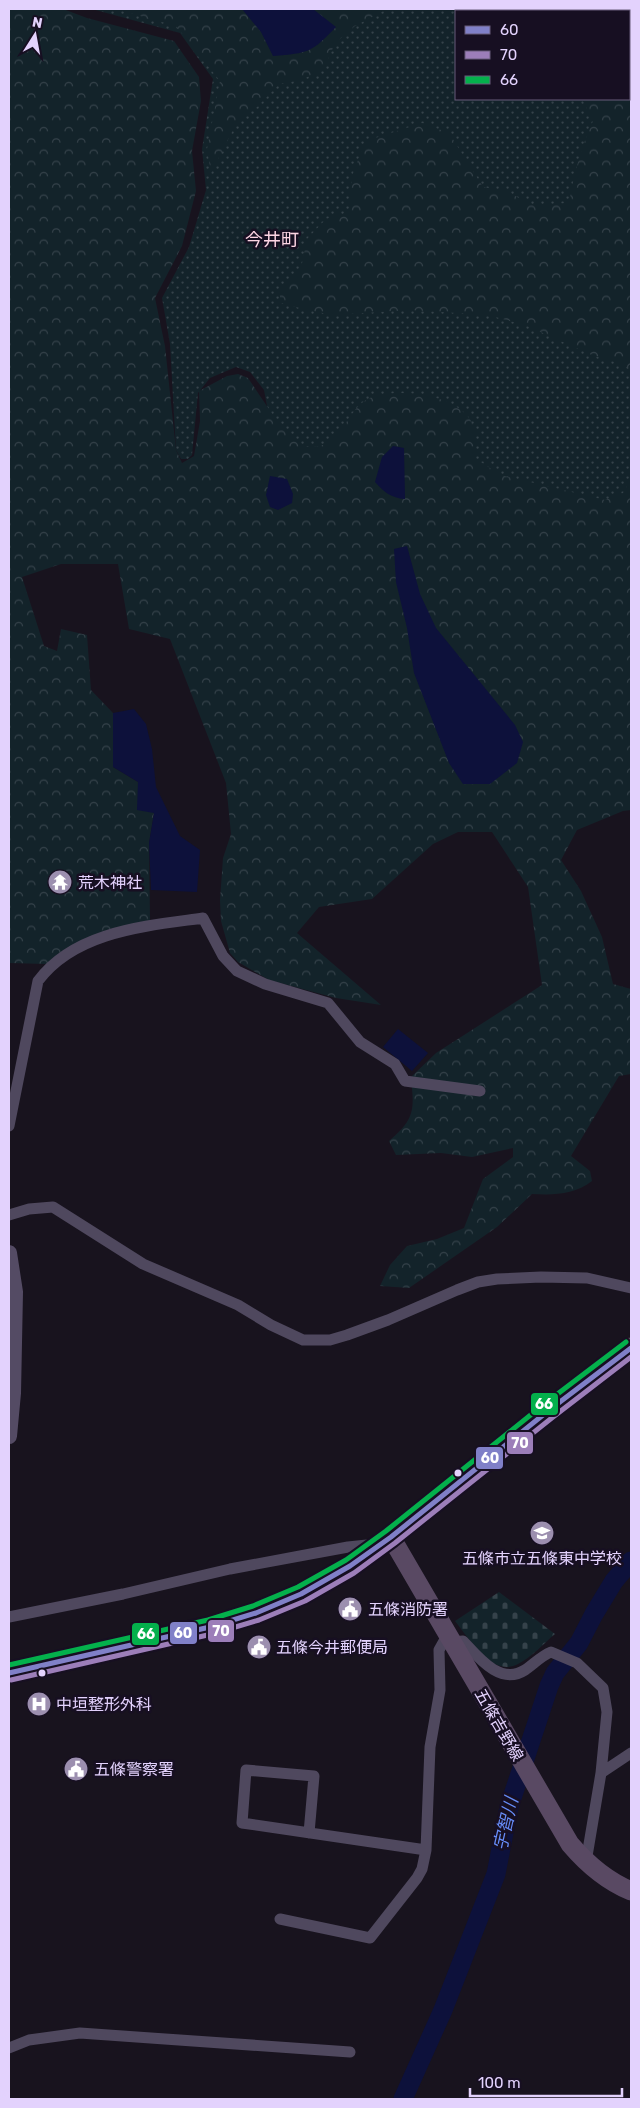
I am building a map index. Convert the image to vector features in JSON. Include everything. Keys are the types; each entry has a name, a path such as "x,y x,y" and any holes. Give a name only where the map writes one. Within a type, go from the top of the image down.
{"highway":[{"path":"9,1673 210,1627 256,1613 301,1594 350,1566 383,1543 548,1411 631,1348"}],"main road":[{"name":"五條吉野線","path":"383,1543 450,1638 512,1748 570,1844 586,1862 611,1880 631,1891"}],"street":[{"path":"9,1126 38,981 47,969 64,954 100,938 151,926 203,918 223,956 237,971 265,984 328,1003 360,1042 395,1064 405,1081 480,1091"},
{"path":"9,1215 29,1209 52,1207 143,1264 238,1305 271,1325 303,1340 330,1340 347,1335 478,1282 541,1277 587,1278 631,1288"},
{"path":"9,1253 15,1292 13,1393 9,1436"},
{"path":"9,1617 123,1594 230,1568 348,1547 383,1543"},
{"path":"280,1919 370,1938 417,1878 422,1869 426,1850 430,1747 440,1690 439,1650 450,1638 463,1641 484,1664 496,1672 511,1674 523,1672 544,1655 551,1652 577,1663 603,1688 607,1712 601,1773 586,1862"},
{"path":"601,1773 631,1753"},
{"path":"309,1833 314,1776 246,1770 242,1823 309,1833 426,1850"},
{"path":"9,2048 29,2040 80,2034 350,2052"}],"green space":[{"path":"9,9 63,9 87,18 174,41 199,77 201,101 192,151 196,191 182,246 155,298 165,346 176,450 182,463 194,456 200,421 199,391 227,376 238,374 248,378 275,418 304,447 318,446 330,442 336,437 355,410 368,399 394,393 411,393 443,400 457,407 468,416 474,428 476,459 501,475 605,500 623,493 631,479 631,810 623,811 577,830 561,860 581,891 602,937 613,984 631,989 631,1074 619,1076 571,1156 590,1171 592,1181 571,1192 532,1194 497,1227 409,1288 380,1286 390,1265 407,1246 437,1239 464,1228 483,1179 513,1157 513,1148 472,1157 441,1153 396,1155 389,1141 409,1119 413,1097 411,1077 436,1053 542,985 528,887 492,832 458,832 433,844 372,899 319,907 297,933 381,1005 336,998 269,980 238,962 230,953 221,921 220,900 223,858 231,834 226,783 170,639 129,629 118,564 61,564 22,577 44,646 57,651 61,629 87,635 91,690 113,713 113,767 138,782 154,813 149,843 150,921 63,951 46,964 9,963"},
{"path":"92,9 631,9 631,507 321,464 270,422 264,390 250,372 236,367 210,378 198,393 192,455 188,459 181,459 176,450 170,344 162,298 189,247 206,190 202,149 213,79 180,33"},
{"path":"115,9 387,9 355,26 335,43 324,69 301,80 279,84 257,107 238,120 211,173 207,149 220,81 176,26"},
{"path":"631,54 631,369 619,363 594,356 525,325 488,315 410,310 333,315 281,303 279,290 300,273 307,239 326,219 349,212 352,176 361,152 369,140 422,123 449,133 483,187 509,192 530,205 569,203 578,161 593,121 582,100 630,100"},
{"path":"499,1592 555,1634 528,1658 508,1667 499,1666 490,1661 474,1646 455,1621"}],"shaded area":[{"path":"242,9 313,9 336,27 321,42 309,50 295,54 273,56 261,32"},
{"path":"393,446 404,448 405,499 388,494 375,482 382,457"},
{"path":"270,476 287,479 293,494 292,503 278,510 270,507 266,495"},
{"path":"407,546 420,594 436,628 515,725 523,742 517,763 490,784 463,784 449,763 414,673 407,628 396,582 394,549"},
{"path":"134,709 146,724 152,749 156,787 180,836 200,850 197,892 151,890 149,843 154,813 137,810 138,782 113,767 113,713"},
{"path":"398,1029 428,1053 412,1071 383,1047"}],"waterway":[{"name":"宇智川","path":"403,2099 443,2010 496,1874 509,1807 549,1686 555,1673 579,1643 614,1581 631,1561"}],"transit line":[{"name":"66","path":"9,1665 208,1620 253,1606 298,1587 346,1560 386,1531 543,1405 626,1342"},
{"name":"60","path":"9,1673 210,1627 256,1613 301,1594 350,1566 391,1537 548,1411 631,1348"},
{"name":"70","path":"11,1680 212,1634 259,1620 305,1601 354,1573 395,1543 631,1357"}],"place":[{"name":"荒木神社","path":"60,882"},
{"name":"五條市立五條東中学校","path":"542,1533"},
{"name":"五條消防署","path":"350,1609"},
{"name":"五條今井郵便局","path":"259,1647"},
{"name":"中垣整形外科","path":"39,1704"},
{"name":"五條警察署","path":"76,1769"}],"district":[{"name":"今井町","path":"272,240"}]}
